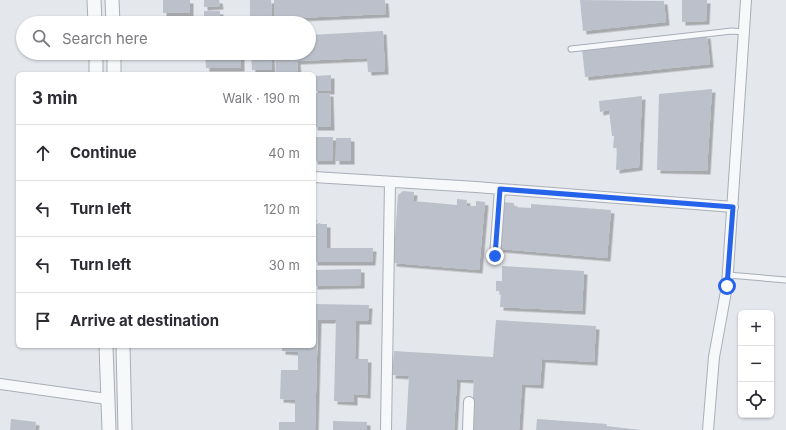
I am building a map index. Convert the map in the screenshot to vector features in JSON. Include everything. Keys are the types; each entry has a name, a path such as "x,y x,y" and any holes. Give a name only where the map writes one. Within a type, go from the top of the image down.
{"street":[{"path":"94,0 95,16"},
{"path":"112,0 113,16"},
{"path":"708,430 714,357 728,275 746,0"},
{"path":"96,60 96,72"},
{"path":"114,60 114,72"},
{"path":"316,177 500,189 733,207"},
{"path":"386,430 390,182"},
{"path":"495,256 500,189"},
{"path":"106,348 108,430"},
{"path":"123,348 126,430"},
{"path":"0,384 107,399"},
{"path":"468,430 469,402"}],"lane":[{"path":"571,49 732,31 745,32"},
{"path":"728,275 786,280"}],"building":[{"path":"163,0 190,0 190,13 163,13"},
{"path":"204,0 219,0 220,6 204,7"},
{"path":"250,0 271,0 272,16 250,16"},
{"path":"274,0 385,0 386,14 316,17 274,16"},
{"path":"580,0 664,1 666,22 583,31"},
{"path":"682,0 707,0 706,21 682,22"},
{"path":"204,11 220,11 220,16 204,16"},
{"path":"383,31 385,71 368,72 367,58 297,61 298,72 276,72 275,60 316,60 316,35"},
{"path":"707,35 710,64 585,77 582,48"},
{"path":"205,60 241,60 241,68 206,68"},
{"path":"251,60 271,60 272,70 252,70"},
{"path":"331,75 331,91 316,91 316,76"},
{"path":"712,89 707,171 657,170 659,94"},
{"path":"316,93 330,93 331,127 316,127"},
{"path":"642,96 639,167 616,170 617,148 613,148 614,136 612,136 609,110 600,112 599,101"},
{"path":"316,137 333,137 332,161 316,161"},
{"path":"336,138 351,138 351,161 336,161"},
{"path":"403,191 414,192 413,201 457,205 457,199 467,200 466,206 476,206 476,201 485,202 479,270 393,263 398,195"},
{"path":"503,202 514,203 514,207 531,208 531,204 611,210 607,258 499,249"},
{"path":"316,224 327,224 327,248 373,248 372,262 316,262"},
{"path":"502,266 584,271 582,311 500,307 501,291 496,291 496,281 502,281"},
{"path":"361,269 361,285 316,286 316,270"},
{"path":"316,304 369,305 368,321 356,321 355,359 368,359 367,395 354,394 354,402 334,401 336,320 318,320 315,430 279,430 279,422 295,422 295,400 280,399 281,370 298,370 298,352 282,351 282,348 316,348"},
{"path":"496,320 596,326 594,362 542,359 540,385 522,384 519,430 471,430 474,380 457,379 454,430 406,430 409,376 392,375 394,351 493,357"},
{"path":"11,419 36,422 35,430 10,430"},
{"path":"537,419 607,424 606,426 641,430 536,430"},
{"path":"333,421 367,422 367,430 333,430"}],"route":[{"path":"495,256 500,189 733,207 727,286"}]}
